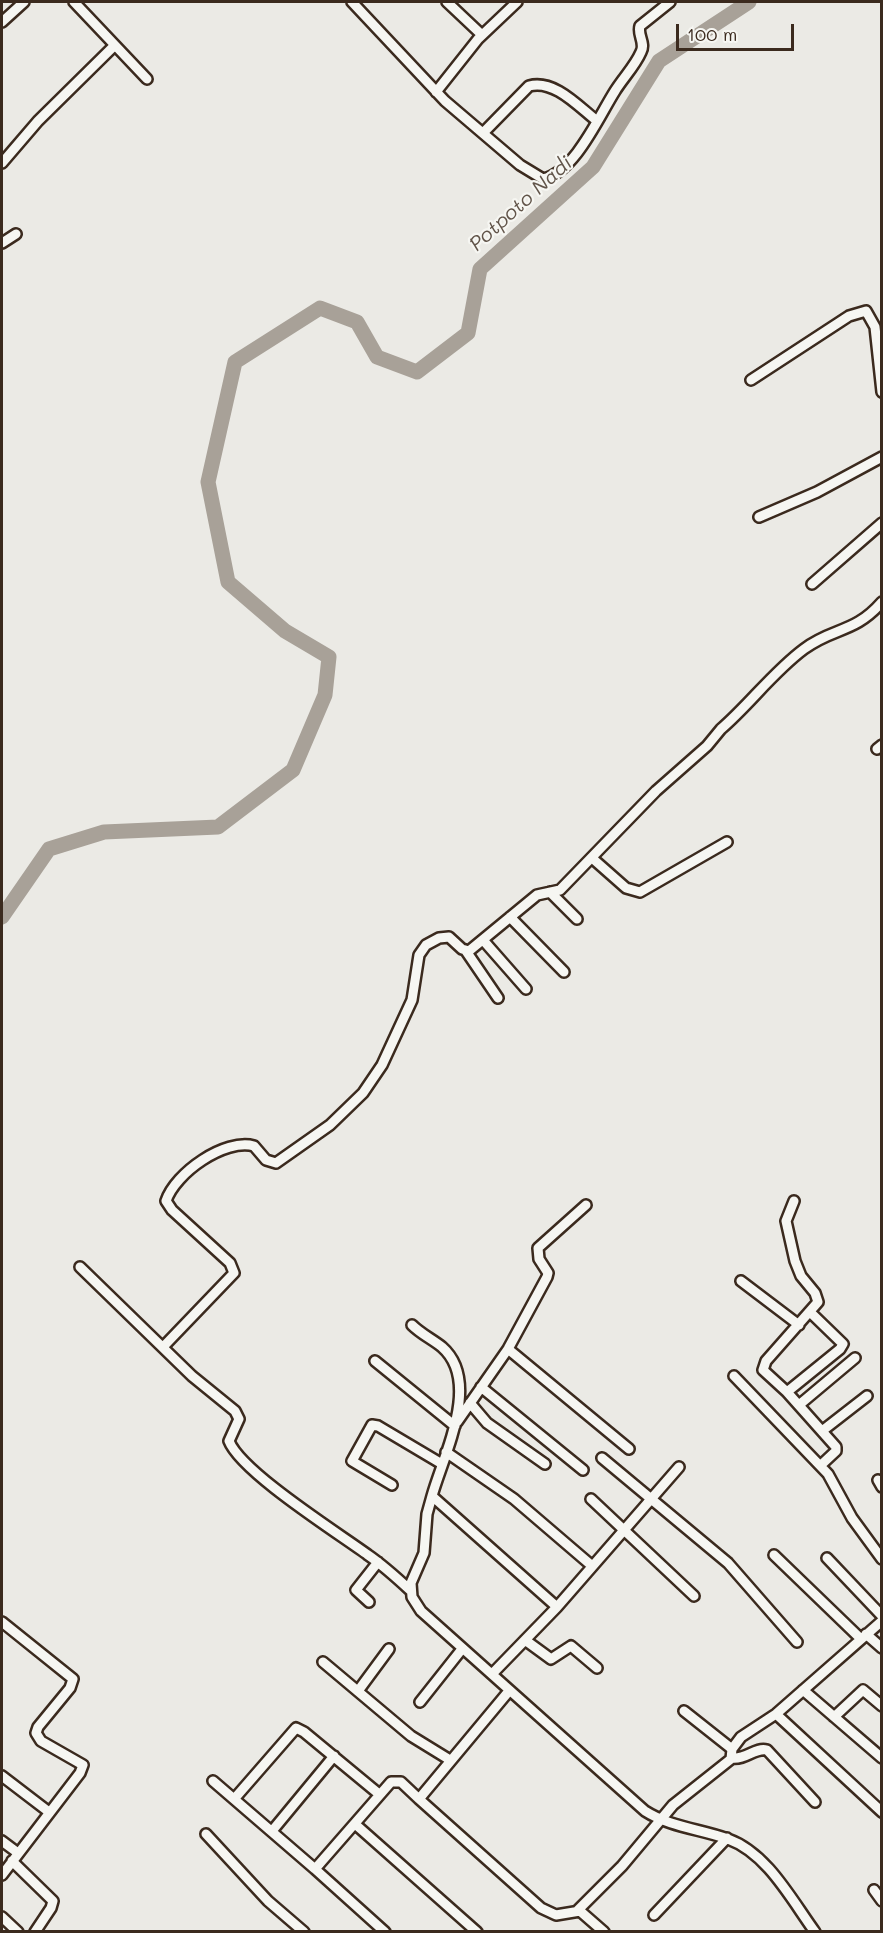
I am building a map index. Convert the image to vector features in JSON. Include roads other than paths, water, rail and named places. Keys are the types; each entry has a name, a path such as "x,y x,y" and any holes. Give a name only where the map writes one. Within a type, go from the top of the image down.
{"street":[{"path":"2,22 24,2"},
{"path":"75,2 147,79"},
{"path":"352,2 436,92 527,170 543,179 553,177 562,170 641,54 643,46 639,33 640,26 670,2"},
{"path":"447,2 482,35"},
{"path":"436,92 482,35 517,2"},
{"path":"2,163 38,121 114,46"},
{"path":"483,133 529,86 537,84 557,90 597,121"},
{"path":"2,243 16,234"},
{"path":"751,380 849,316 866,311 875,327 882,392"},
{"path":"759,517 817,492 882,457"},
{"path":"812,584 882,523"},
{"path":"465,951 483,940 537,895 560,891 656,791 707,746 721,729 801,651 823,638 853,627 866,619 882,602"},
{"path":"592,858 626,888 640,892 727,842"},
{"path":"550,892 577,919"},
{"path":"510,917 564,972"},
{"path":"163,1347 234,1272 230,1263 172,1210 166,1201 171,1191 197,1162 237,1145 255,1146 266,1160 276,1163 330,1125 363,1093 382,1065 412,1000 416,987 417,960 422,950 445,936 453,939 465,951 498,998"},
{"path":"483,940 526,989"},
{"path":"794,1201 786,1221 797,1268 818,1298 810,1312 763,1366 765,1373 788,1392 837,1449 820,1465"},
{"path":"456,1424 508,1349 548,1273 539,1259 538,1248 586,1205"},
{"path":"80,1267 238,1415 229,1437 230,1444 256,1472 281,1493 378,1562 411,1591 420,1611 645,1811 660,1821 727,1838 759,1858 815,1932"},
{"path":"741,1281 799,1325"},
{"path":"788,1392 843,1344 810,1312"},
{"path":"411,1591 424,1553 427,1514 456,1424 460,1386 454,1368 442,1347 412,1325"},
{"path":"508,1349 629,1449"},
{"path":"799,1405 855,1358"},
{"path":"375,1361 456,1424"},
{"path":"734,1376 820,1465 882,1559"},
{"path":"481,1387 583,1470"},
{"path":"822,1431 867,1396"},
{"path":"470,1403 487,1423 545,1464"},
{"path":"392,1485 352,1461 372,1425 378,1426 442,1464"},
{"path":"446,1452 514,1499 591,1565"},
{"path":"602,1458 732,1567 797,1642"},
{"path":"492,1674 557,1607 591,1565 679,1467"},
{"path":"432,1496 557,1607"},
{"path":"591,1499 694,1596"},
{"path":"872,1545 882,1539"},
{"path":"774,1555 864,1637 882,1648"},
{"path":"827,1558 882,1616"},
{"path":"369,1602 356,1590 378,1562"},
{"path":"576,1911 621,1866 681,1798 732,1753 741,1737 776,1714 882,1621"},
{"path":"2,1622 73,1679 70,1688 36,1733 41,1741 83,1765 80,1773 2,1875"},
{"path":"525,1640 551,1659 571,1646 597,1668"},
{"path":"358,1691 389,1649"},
{"path":"420,1702 462,1649"},
{"path":"323,1662 411,1736 450,1760"},
{"path":"419,1799 509,1690"},
{"path":"803,1690 882,1758"},
{"path":"834,1717 863,1690 882,1706"},
{"path":"684,1711 732,1753 744,1758 760,1749 767,1750 815,1802"},
{"path":"776,1714 882,1812"},
{"path":"235,1798 296,1728 379,1794"},
{"path":"272,1831 334,1756"},
{"path":"2,1776 49,1812"},
{"path":"213,1781 385,1932"},
{"path":"315,1869 379,1794 395,1781 401,1782 541,1908 556,1915 576,1911 587,1915 604,1932"},
{"path":"355,1824 477,1932"},
{"path":"206,1834 268,1901 304,1932"},
{"path":"654,1915 727,1838"},
{"path":"2,1841 53,1901 35,1932"},
{"path":"874,1890 882,1901"},
{"path":"2,1917 18,1932"}],"waterway":[{"name":"Potpoto Nadi","path":"2,917 49,849 104,832 218,827 293,770 325,695 329,657 285,631 228,582 208,482 235,362 320,308 357,322 377,357 417,372 468,333 480,269 593,167 659,61 749,2"}]}
